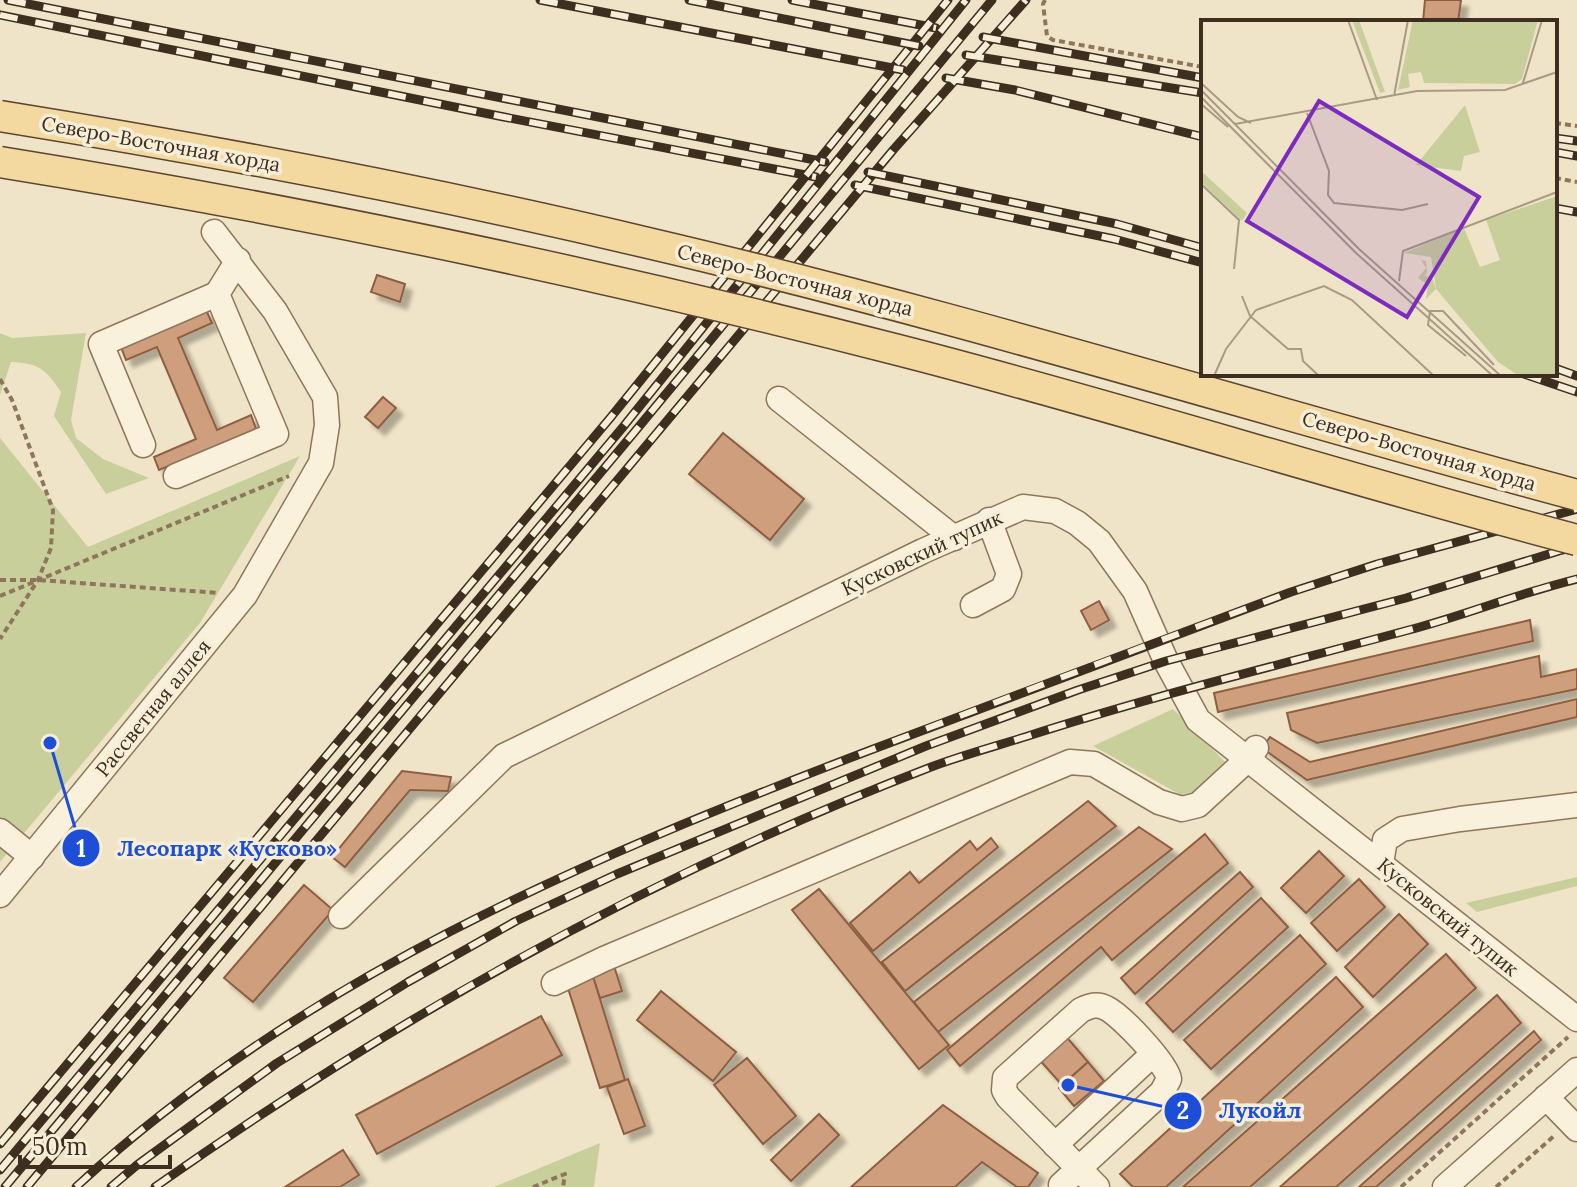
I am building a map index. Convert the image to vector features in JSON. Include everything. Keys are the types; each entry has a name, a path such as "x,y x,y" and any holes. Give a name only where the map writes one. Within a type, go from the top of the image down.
{"main road":[{"name":"Северо-Восточная хорда","path":"0,116 184,146 436,196 649,243 917,311 1577,495"},
{"path":"0,162 178,191 414,236 645,286 907,352 1577,540"}],"street":[{"path":"214,232 275,311 325,397 327,425 321,463"},
{"path":"143,445 101,344 217,294 238,260"},
{"path":"176,476 276,434 217,294"},
{"path":"779,399 954,538"},
{"name":"Рассветная аллея","path":"0,895 245,595 321,463"},
{"name":"Кусковский тупик","path":"341,916 504,756 989,520 1023,507 1055,511 1077,523 1099,541 1135,591 1166,661 1198,720 1252,753 1330,835 1381,863 1574,1027"},
{"path":"973,605 1003,589 1009,574 989,520"},
{"path":"554,983 1070,762 1094,764 1159,802 1182,809 1198,805 1252,753"},
{"path":"1381,863 1385,840 1402,829 1577,805"},
{"path":"0,831 32,857"},
{"path":"1062,1166 1165,1089 1169,1074 1113,1012 1094,1005 1081,1010 1005,1078 1003,1086 1062,1166 1097,1187"},
{"path":"1062,1166 1153,1054"},
{"path":"1445,1187 1577,1070"},
{"path":"1546,1097 1574,1125"}],"path":[{"path":"1045,1 1047,36 1053,40 1201,67"},
{"path":"1557,123 1577,126"},
{"path":"1557,178 1577,182"},
{"path":"0,379 12,400 53,510 51,548 38,580 0,639"},
{"path":"0,596 321,463"},
{"path":"0,580 245,595"},
{"path":"1401,1187 1574,1027"},
{"path":"1496,1187 1574,1125"},
{"path":"533,1187 565,1174 563,1187"}],"green space":[{"path":"0,333 12,338 86,333 71,420 76,438 103,459 149,478 106,494 54,416 61,392 40,369 11,362 0,395"},
{"path":"0,438 88,547 300,456 200,623 0,862"},
{"path":"1173,709 1230,767 1188,799 1093,746"},
{"path":"1577,877 1577,886 1477,912 1466,903"},
{"path":"600,1143 594,1187 494,1187"}],"building":[{"path":"1425,0 1461,0 1458,20 1423,20"},
{"path":"377,275 405,284 400,302 371,292"},
{"path":"206,310 212,323 178,338 217,430 251,415 256,429 159,470 154,457 196,439 157,347 126,360 121,347"},
{"path":"383,397 396,408 378,428 365,417"},
{"path":"723,433 804,499 770,540 689,474"},
{"path":"1099,601 1109,620 1091,630 1081,611"},
{"path":"1530,620 1533,641 1218,712 1214,693"},
{"path":"1539,656 1541,677 1577,669 1577,689 1317,743 1291,730 1287,713"},
{"path":"1577,699 1577,717 1307,780 1262,748 1270,737 1310,762"},
{"path":"402,771 451,777 448,791 410,790 345,867 332,857"},
{"path":"1088,801 1116,826 905,991 882,962"},
{"path":"1139,827 1172,849 938,1032 914,1002"},
{"path":"1205,834 1228,863 1112,960 1101,947 960,1066 947,1050"},
{"path":"991,838 998,847 873,951 850,923 910,872 919,883 970,841 977,850"},
{"path":"1319,851 1344,876 1306,913 1281,888"},
{"path":"1240,872 1253,887 1135,994 1121,978"},
{"path":"1359,879 1385,907 1337,951 1311,923"},
{"path":"304,885 333,910 253,1002 224,978"},
{"path":"819,889 949,1045 919,1069 792,910"},
{"path":"1261,898 1288,927 1173,1032 1146,1003"},
{"path":"1399,914 1428,944 1373,997 1345,967"},
{"path":"1300,935 1326,964 1211,1069 1184,1040"},
{"path":"1446,954 1476,988 1250,1187 1183,1187"},
{"path":"614,966 622,991 600,998 593,977"},
{"path":"591,970 625,1080 600,1088 566,982"},
{"path":"1336,977 1363,1007 1166,1187 1133,1187 1120,1174"},
{"path":"661,991 736,1052 713,1081 637,1020"},
{"path":"1497,995 1521,1023 1336,1187 1280,1187"},
{"path":"541,1016 562,1055 377,1154 356,1115"},
{"path":"1534,1031 1541,1040 1376,1187 1359,1187"},
{"path":"1064,1034 1088,1062 1062,1085 1037,1057"},
{"path":"747,1058 796,1116 763,1144 714,1085"},
{"path":"1088,1062 1104,1081 1074,1106 1059,1088"},
{"path":"628,1079 645,1126 624,1134 607,1087"},
{"path":"943,1105 1038,1173 1028,1187 1017,1187 982,1162 955,1187 851,1187"},
{"path":"819,1114 839,1135 791,1181 771,1160"},
{"path":"343,1150 359,1175 340,1187 285,1187"}],"railway":[{"path":"8,0 825,162"},
{"path":"540,0 903,70"},
{"path":"689,0 919,46"},
{"path":"792,0 936,28"},
{"path":"0,1144 611,417 948,0"},
{"path":"0,1170 623,427 966,0"},
{"path":"5,1187 992,0"},
{"path":"27,1187 894,149 1026,0"},
{"path":"0,15 816,177"},
{"path":"983,37 1201,78"},
{"path":"966,55 1201,93"},
{"path":"946,78 1015,90 1201,136"},
{"path":"1557,138 1577,141"},
{"path":"1557,152 1577,156"},
{"path":"868,172 1117,224 1201,247"},
{"path":"855,185 1114,239 1201,262"},
{"path":"1557,208 1577,212"},
{"path":"1557,369 1577,376"},
{"path":"1530,376 1577,392"},
{"path":"76,1187 163,1113 255,1046 351,986 450,932 656,835 1291,592 1377,564 1577,509"},
{"path":"111,1187 277,1063 408,982 516,921 617,874 926,746 1078,690 1166,661 1406,598 1577,547"},
{"path":"155,1187 247,1124 434,1007 627,901 828,808 943,763 1075,721 1427,625 1577,579"}],"place":[{"name":"Лесопарк «Кусково»","path":"50,743"},
{"name":"Лукойл","path":"1068,1085"}]}
